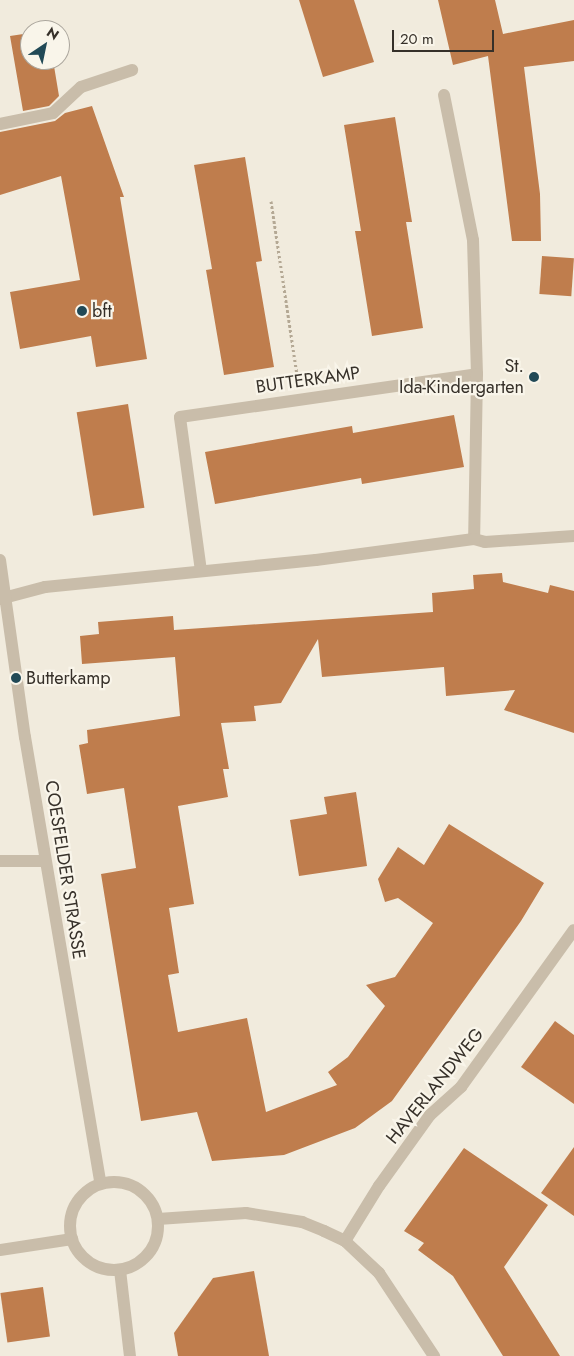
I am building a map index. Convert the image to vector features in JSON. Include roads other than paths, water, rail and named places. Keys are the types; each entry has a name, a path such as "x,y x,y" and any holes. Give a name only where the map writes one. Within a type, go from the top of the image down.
{"street":[{"path":"0,124 53,113 81,87 132,70"},
{"path":"444,95 473,240 477,374 474,539"},
{"name":"BUTTERKAMP","path":"201,571 180,416 477,374"},
{"path":"3,598 45,587 474,539 485,542 574,536"},
{"name":"COESFELDER STRASSE","path":"0,560 3,598 45,861 101,1184"},
{"path":"1,865 45,861"},
{"name":"HAVERLANDWEG","path":"344,1242 379,1186 430,1115 461,1087 574,930"},
{"path":"114,1182 138,1188 148,1196 158,1219 158,1233 149,1252 134,1266 120,1270 108,1270 85,1260 72,1239 70,1226 79,1200 101,1184 114,1182"},
{"path":"158,1219 246,1214 302,1222 344,1242 379,1273 434,1356"},
{"path":"0,1250 72,1239"},
{"path":"120,1270 130,1356"}],"place":[{"name":"bft","path":"82,311"},
{"name":"St. Ida-Kindergarten","path":"534,377"},
{"name":"Butterkamp","path":"16,678"}]}
